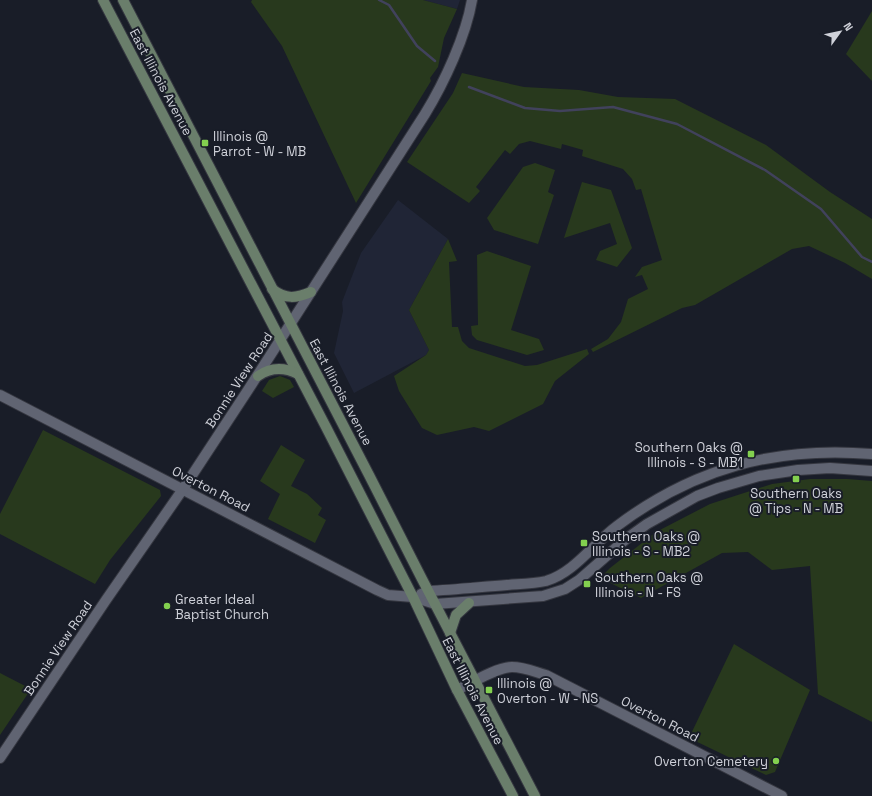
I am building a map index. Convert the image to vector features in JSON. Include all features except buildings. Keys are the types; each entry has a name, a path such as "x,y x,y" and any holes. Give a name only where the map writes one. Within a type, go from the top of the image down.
{"main road":[{"name":"East Illinois Avenue","path":"103,0 354,482 457,690 513,796"},
{"name":"East Illinois Avenue","path":"123,0 428,592 535,796"},
{"path":"136,64 152,55"},
{"path":"204,193 219,185"},
{"path":"272,289 278,293 292,297 298,297 311,292"},
{"path":"258,376 269,370 281,368 298,374"},
{"path":"354,482 369,475"},
{"path":"450,633 456,616 469,603"}],"street":[{"name":"Bonnie View Road","path":"0,758 258,376 436,95 462,36 472,0"},
{"name":"Overton Road","path":"0,395 377,590 388,595 412,597"},
{"path":"412,597 428,592 546,581 569,569 611,530 634,512 656,499 709,474 756,460 795,453 852,452 872,454"},
{"path":"756,460 759,476"},
{"path":"412,597 435,604 469,603 542,596 553,593 570,586 579,580 647,524 697,496 735,482 759,476 830,468 872,471"},
{"path":"563,573 570,586"},
{"name":"Overton Road","path":"457,690 500,669 512,667 529,669 546,675 782,796"}],"shaded area":[{"path":"423,0 460,0 457,9"},
{"path":"398,200 448,239 409,310 429,350 426,355 354,393 334,353 343,311 342,302 361,253"}],"green space":[{"path":"252,0 423,0 457,9 444,38 438,67 430,78 431,81 356,203 282,46 251,2"},
{"path":"872,11 872,81 846,54"},
{"path":"462,73 524,87 579,90 618,97 675,99 766,145 830,192 872,219 872,279 845,263 809,246 792,249 695,305 682,308 593,352 591,349 608,339 621,322 628,299 648,289 642,275 635,277 642,267 662,260 641,189 636,190 632,179 623,169 582,156 583,150 562,144 561,149 530,141 519,144 510,154 505,150 476,187 480,191 469,203 407,162 453,93"},
{"path":"535,163 555,170 548,192 554,195 538,244 494,230 487,218 523,167"},
{"path":"582,182 611,190 632,248 617,267 596,260 600,251 617,244 610,223 564,238"},
{"path":"448,239 457,261 449,262 452,327 458,327 462,341 469,348 525,366 537,365 587,349 589,354 555,381 543,404 489,431 474,427 437,435 422,428 399,391 394,376 426,355 429,350 409,310"},
{"path":"487,251 531,266 511,330 539,339 544,350 527,355 477,340 472,335 471,326 478,325 477,255"},
{"path":"280,376 290,380 294,387 273,398 262,391 269,380"},
{"path":"43,430 160,490 161,496 110,560 95,584 0,534 0,514"},
{"path":"281,445 305,460 291,486 307,494 322,508 318,515 326,520 315,543 268,519 280,494 260,481"},
{"path":"810,479 872,481 872,722 818,694 810,566 772,570 748,552 722,553 641,598 600,578 610,568 656,532 710,504 772,484"},
{"path":"734,644 810,690 775,772 766,775 689,738"},
{"path":"0,673 31,689 0,735"}],"waterway":[{"path":"379,0 389,5 417,46 435,61"},
{"path":"469,87 525,108 560,111 613,107 677,124 765,170 821,209 862,257 872,262"}],"place":[{"name":"Illinois @ Parrot - W - MB","path":"205,143"},
{"name":"Southern Oaks @ Illinois - S - MB1","path":"751,454"},
{"name":"Southern Oaks @ Tips - N - MB","path":"796,479"},
{"name":"Southern Oaks @ Illinois - S - MB2","path":"584,543"},
{"name":"Southern Oaks @ Illinois - N - FS","path":"587,584"},
{"name":"Greater Ideal Baptist Church","path":"167,606"},
{"name":"Illinois @ Overton - W - NS","path":"489,690"},
{"name":"Overton Cemetery","path":"776,761"}]}
